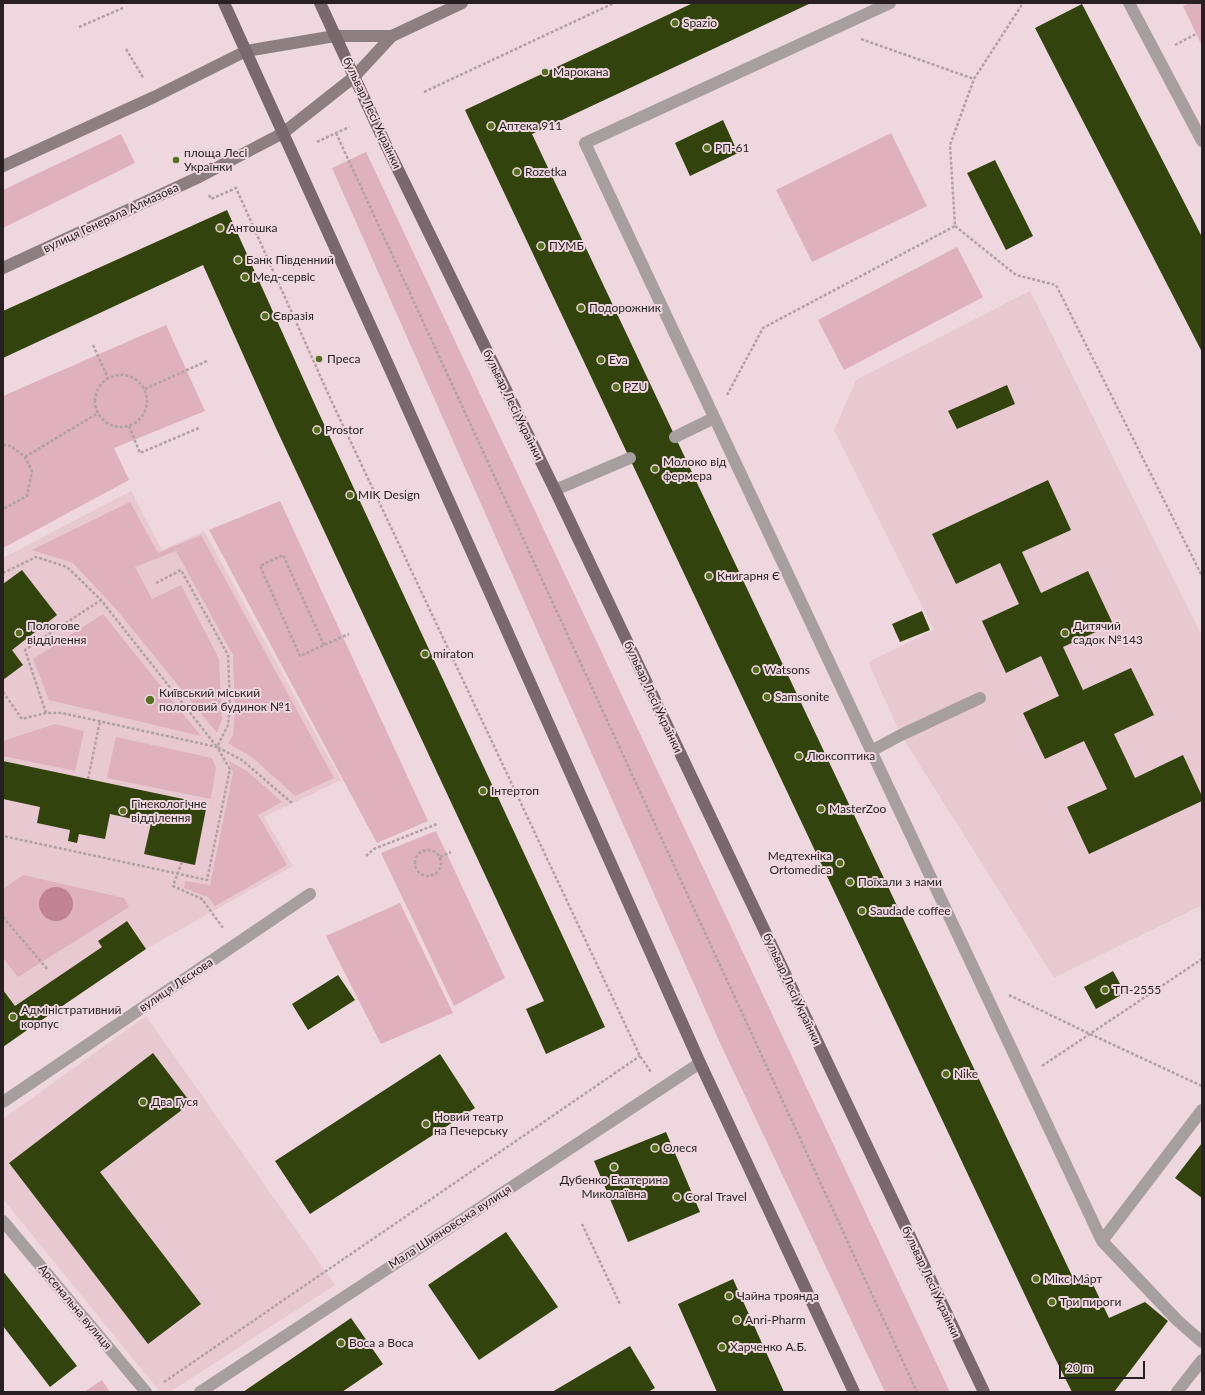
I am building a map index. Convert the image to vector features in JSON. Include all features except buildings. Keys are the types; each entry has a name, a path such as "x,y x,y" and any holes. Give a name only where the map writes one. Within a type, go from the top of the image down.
{"main road":[{"path":"224,3 390,369 700,1062 854,1392"},
{"name":"бульвар Лесі Українки","path":"320,3 354,77 555,490 984,1392"},
{"path":"283,133 354,77 392,36 462,3"},
{"path":"3,166 154,97 246,51 335,36 392,36"},
{"name":"вулиця Генерала Алмазова","path":"3,268 199,177 283,133"}],"street":[{"path":"890,3 585,143 1102,1241 1177,1320 1202,1342"},
{"path":"1129,3 1202,140"},
{"path":"675,437 714,418"},
{"path":"555,490 630,458"},
{"path":"871,751 980,698"},
{"name":"вулиця Лєскова","path":"3,1102 310,894"},
{"name":"Мала Шияновська вулиця","path":"200,1392 700,1062"},
{"path":"1102,1241 1202,1110"},
{"name":"Арсенальна вулиця","path":"3,1221 146,1392"},
{"path":"1177,1392 1202,1360"}],"path":[{"path":"424,92 614,3"},
{"path":"1023,3 974,79 950,146 955,226 1016,275 1056,285 1202,576"},
{"path":"79,27 123,8"},
{"path":"833,29 974,79"},
{"path":"126,49 154,97"},
{"path":"317,142 349,127"},
{"path":"336,133 917,1392"},
{"path":"199,177 211,199 236,188 331,400 640,1056 660,1088"},
{"path":"714,418 763,328 955,226"},
{"path":"93,345 108,378"},
{"path":"145,389 207,361"},
{"path":"117,375 132,376 139,381 145,389 148,397 147,406 144,416 137,422 129,426 120,427 111,425 103,420 98,413 95,401 96,392 101,384 108,378 117,375"},
{"path":"25,457 98,413"},
{"path":"129,426 140,453 199,428"},
{"path":"3,445 11,446 25,457 32,471 27,496 3,509"},
{"path":"324,645 283,555 260,566 300,656 349,634"},
{"path":"3,573 36,557 67,567 101,600 218,747 230,769 207,880 3,836"},
{"path":"156,583 181,570 228,655 230,708 228,725 218,747"},
{"path":"46,713 25,650 101,600"},
{"path":"3,692 22,719 46,713 62,713 218,747 242,760 292,804"},
{"path":"88,779 100,721"},
{"path":"366,856 374,849 437,824"},
{"path":"423,851 432,851 440,857 441,866 436,874 427,877 419,874 416,870 414,861 423,851"},
{"path":"440,857 451,852"},
{"path":"182,862 173,886 202,899 227,933"},
{"path":"3,917 48,970"},
{"path":"1025,1078 1202,959"},
{"path":"979,980 1202,1086"},
{"path":"163,1383 640,1056"},
{"path":"582,1224 620,1304"}],"shaded area":[{"path":"1189,3 1202,3 1202,46 1183,6"},
{"path":"891,133 927,206 812,262 776,190"},
{"path":"121,134 135,163 3,228 3,190"},
{"path":"366,152 950,1392 885,1392 721,1045 332,168"},
{"path":"957,247 983,297 844,370 818,320"},
{"name":"Дитячий садок №143","path":"1030,291 1202,636 1202,905 1054,978 901,735 868,662 934,630 834,430 856,380"},
{"path":"166,325 205,411 114,448 129,480 3,548 3,396"},
{"name":"Київський міський пологовий будинок №1","path":"131,491 162,550 204,531 341,780 264,817 293,866 146,949 3,1047 3,558"},
{"path":"280,501 428,821 377,843 209,530"},
{"path":"130,502 158,553 201,535 334,778 295,796 253,758 228,743 233,735 235,710 233,655 176,551 135,567 152,599 181,585 219,659 222,719 217,733 116,609 73,563 32,550"},
{"path":"103,614 201,736 49,700 33,659"},
{"path":"55,724 84,731 75,771 3,756 3,741"},
{"path":"116,737 212,758 216,768 211,799 107,778"},
{"path":"229,761 247,771 282,802 258,815 287,865 215,906 208,897 184,888 185,881 210,885 233,773"},
{"path":"436,831 505,978 454,1006 381,853"},
{"path":"23,875 124,898 129,907 18,977 3,958 3,889"},
{"path":"53,887 59,887 63,888 70,894 73,904 72,911 66,918 59,921 53,921 49,920 42,914 39,907 39,901 40,897 46,890"},
{"path":"400,903 453,1013 381,1044 326,936"},
{"path":"146,1016 335,1285 170,1392 160,1392 3,1199 3,1119"},
{"path":"102,1380 110,1392 84,1392"}],"place":[{"name":"Spazio","path":"675,23"},
{"name":"Марокана","path":"545,72"},
{"name":"Аптека 911","path":"491,126"},
{"name":"РП-61","path":"707,148"},
{"name":"площа Лесі Українки","path":"176,160"},
{"name":"Rozetka","path":"517,172"},
{"name":"Антошка","path":"220,228"},
{"name":"ПУМБ","path":"541,246"},
{"name":"Банк Пiвденний","path":"238,260"},
{"name":"Мед-сервіс","path":"245,277"},
{"name":"Подорожник","path":"581,308"},
{"name":"Євразія","path":"265,316"},
{"name":"Преса","path":"319,359"},
{"name":"Eva","path":"601,360"},
{"name":"PZU","path":"616,387"},
{"name":"Prostor","path":"317,430"},
{"name":"Молоко від фермера","path":"655,469"},
{"name":"MIK Design","path":"350,495"},
{"name":"Книгарня Є","path":"709,576"},
{"name":"Пологове відділення","path":"19,633"},
{"name":"Дитячий садок №143","path":"1065,633"},
{"name":"miraton","path":"425,654"},
{"name":"Watsons","path":"756,670"},
{"name":"Samsonite","path":"767,697"},
{"name":"Київський міський пологовий будинок №1","path":"150,700"},
{"name":"Люксоптика","path":"799,756"},
{"name":"Інтертоп","path":"483,791"},
{"name":"MasterZoo","path":"821,809"},
{"name":"Гінекологічне відділення","path":"123,811"},
{"name":"Медтехніка Ortomedica","path":"840,863"},
{"name":"Поїхали з нами","path":"850,882"},
{"name":"Saudade coffee","path":"862,911"},
{"name":"ТП-2555","path":"1105,990"},
{"name":"Адміністративний корпус","path":"13,1017"},
{"name":"Nike","path":"946,1074"},
{"name":"Два Гуся","path":"143,1102"},
{"name":"Новий театр на Печерську","path":"426,1124"},
{"name":"Олеся","path":"655,1148"},
{"name":"Дубенко Екатерина Миколаївна","path":"614,1167"},
{"name":"Coral Travel","path":"677,1197"},
{"name":"Мікс Март","path":"1036,1279"},
{"name":"Чайна троянда","path":"729,1296"},
{"name":"Три пироги","path":"1052,1302"},
{"name":"Anri-Pharm","path":"737,1320"},
{"name":"Boca a Boca","path":"341,1343"},
{"name":"Харченко А.Б.","path":"722,1347"}]}
